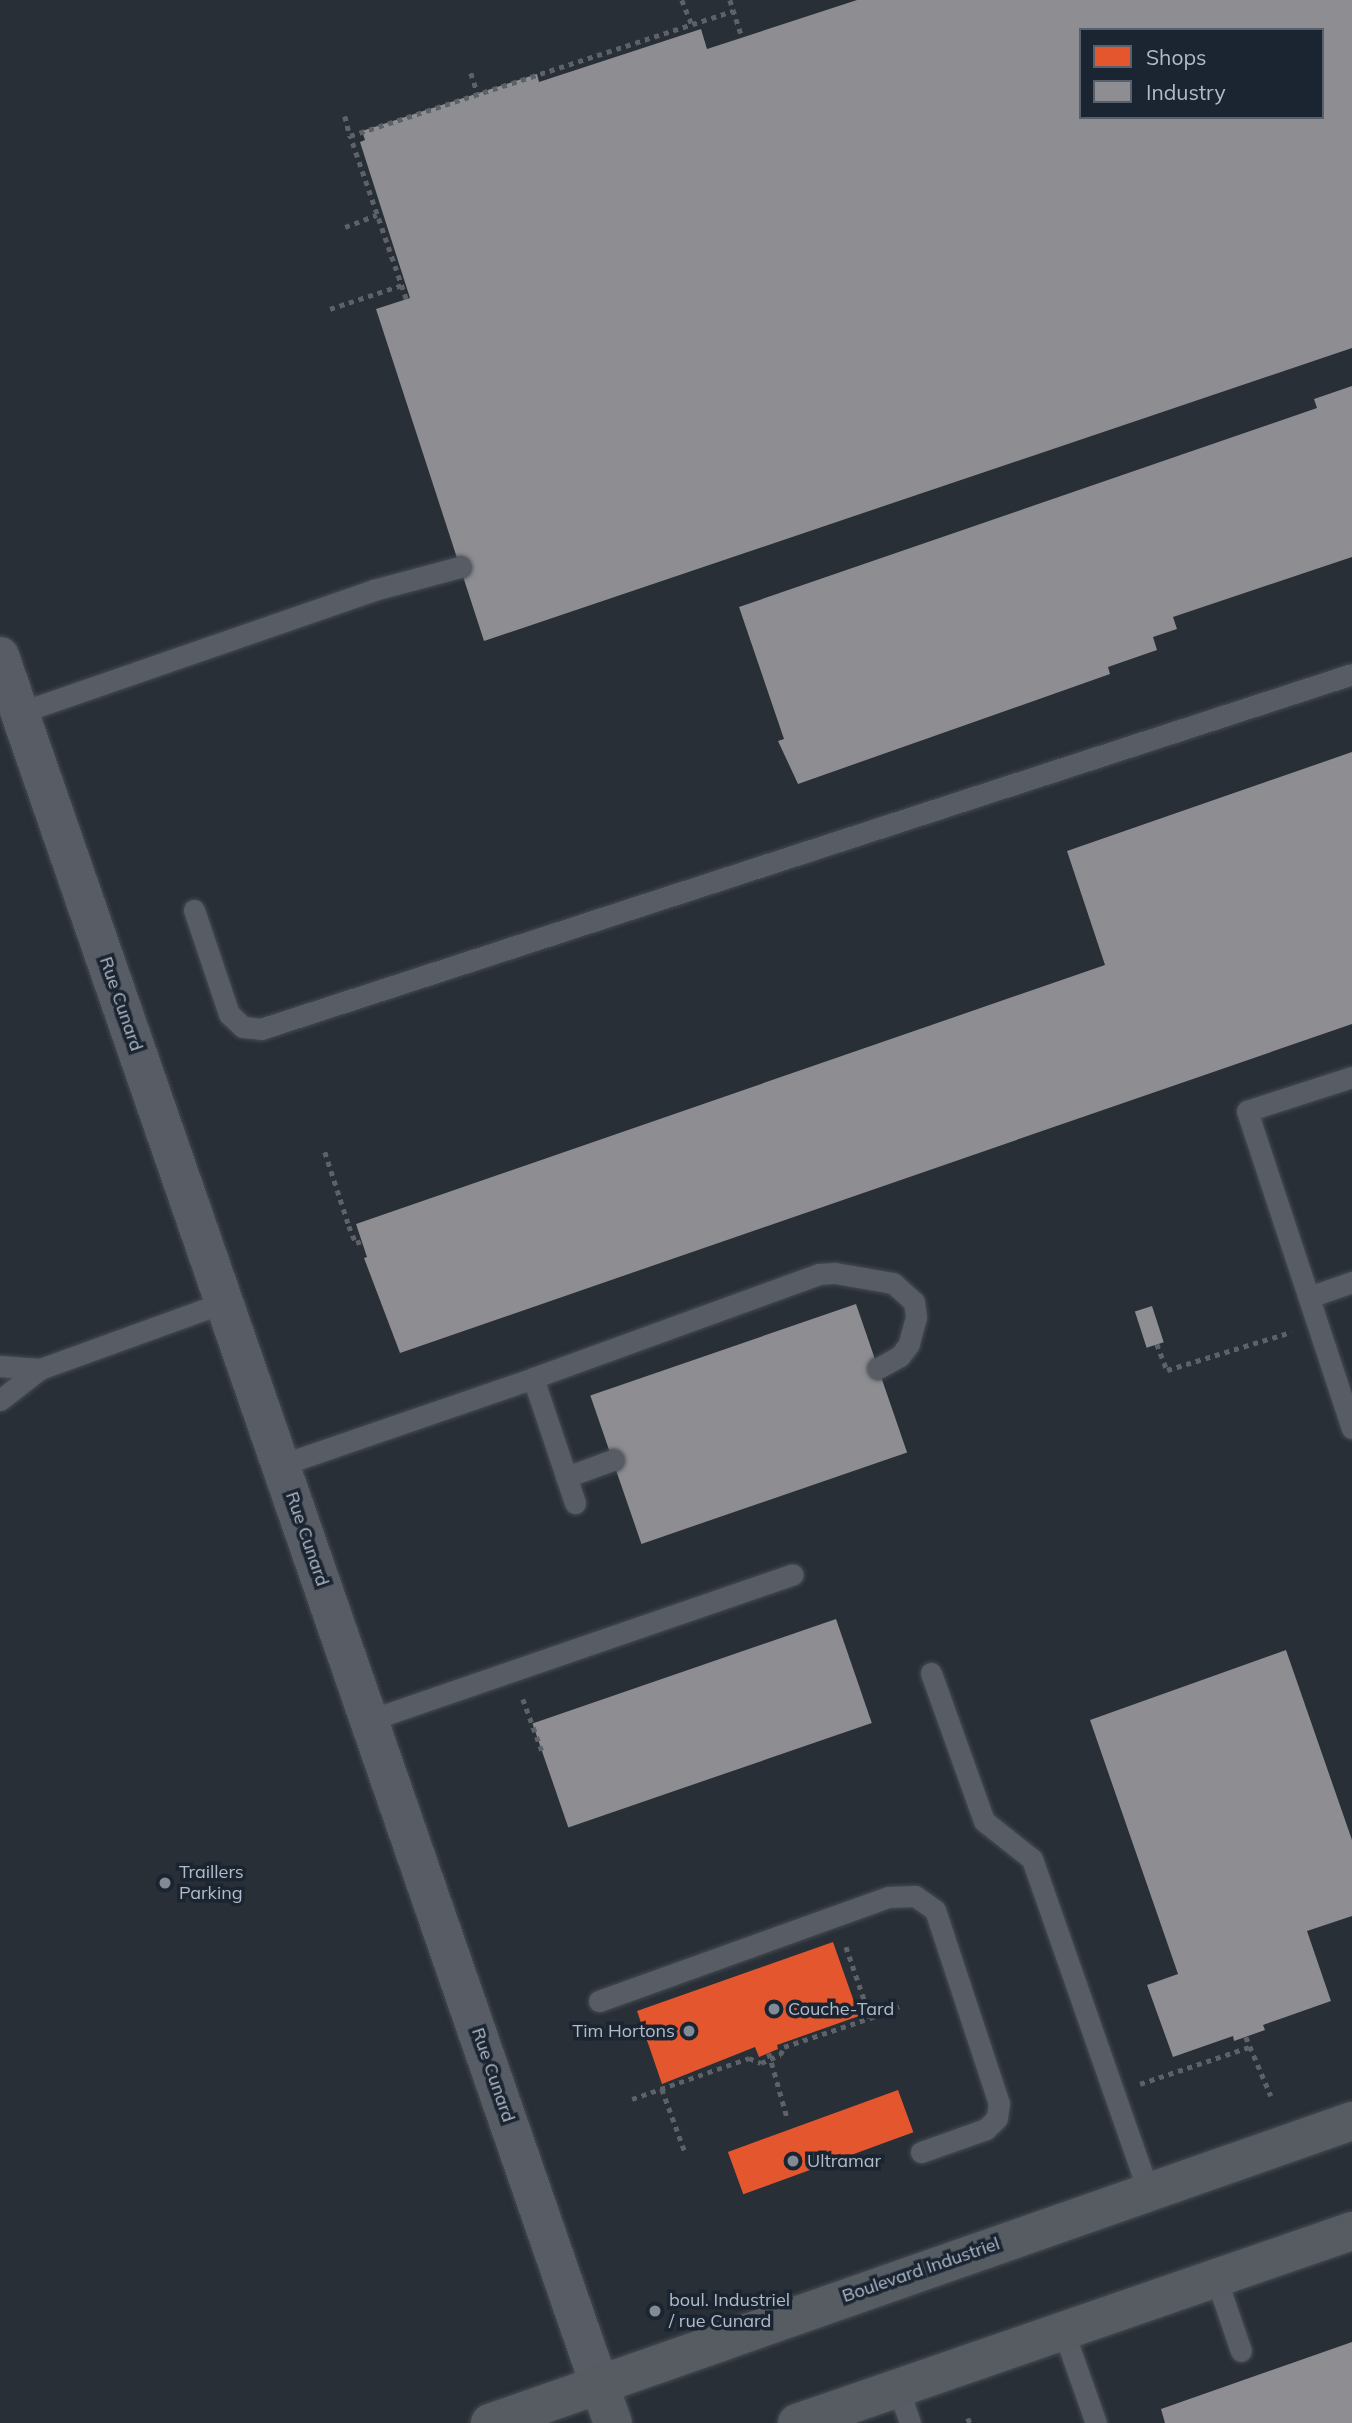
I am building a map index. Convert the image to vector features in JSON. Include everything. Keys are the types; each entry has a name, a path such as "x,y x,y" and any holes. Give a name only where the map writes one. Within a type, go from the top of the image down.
{"street":[{"name":"Rue Cunard","path":"0,656 614,2423"},
{"name":"Boulevard Industriel","path":"490,2423 1352,2121"},
{"path":"797,2423 904,2405 1063,2330 1352,2231"}],"lane":[{"path":"19,713 374,590 460,567"},
{"path":"194,910 229,1014 243,1027 261,1029 1352,674"},
{"path":"1352,1077 1247,1111 1352,1428"},
{"path":"281,1465 533,1378 819,1274 835,1273 892,1283 914,1302 916,1317 909,1344 900,1356 878,1368"},
{"path":"1309,1297 1352,1282"},
{"path":"0,1400 40,1369 225,1302"},
{"path":"0,1366 40,1369"},
{"path":"533,1378 575,1503"},
{"path":"566,1477 613,1460"},
{"path":"370,1720 793,1574"},
{"path":"931,1673 984,1821 1032,1859 1148,2191"},
{"path":"599,2001 888,1897 915,1896 935,1910 999,2102 997,2118 986,2129 921,2152"},
{"path":"1216,2278 1241,2351"},
{"path":"1063,2330 1097,2423"}],"path":[{"path":"682,0 692,25"},
{"path":"730,0 742,37"},
{"path":"350,136 733,11"},
{"path":"471,73 478,94"},
{"path":"345,117 406,299"},
{"path":"345,227 377,215"},
{"path":"330,309 402,285"},
{"path":"325,1152 356,1243 362,1241"},
{"path":"1157,1344 1167,1370 1318,1324"},
{"path":"533,1724 542,1751"},
{"path":"839,1940 844,1942 870,2018"},
{"path":"632,2099 749,2058 761,2063 780,2055 784,2047 899,2007"},
{"path":"1246,2037 1270,2096"},
{"path":"1170,2074 1249,2047"},
{"path":"769,2053 768,2060 787,2117"},
{"path":"662,2089 685,2152"}],"building: Shops":[{"path":"833,1942 859,2016 777,2045 778,2049 759,2057 755,2047 662,2084 637,2011"},
{"path":"898,2090 913,2132 743,2194 728,2152"}],"building: Industry":[{"path":"857,0 1352,0 1352,348 484,641 376,309 410,298 360,142 365,140 362,131 537,74 539,82 701,29 707,49"},
{"path":"1352,386 1352,557 1173,617 1177,629 1153,637 1157,650 1108,667 1110,674 798,784 778,741 784,739 739,607 1317,408 1314,399"},
{"path":"1352,752 1352,1024 400,1353 364,1258 367,1257 356,1224 1105,965 1067,851"},
{"path":"856,1304 907,1452 641,1544 590,1395"},
{"path":"1152,1306 1164,1342 1147,1348 1135,1312"},
{"path":"836,1619 872,1723 568,1828 532,1724"},
{"path":"1286,1650 1352,1840 1352,1916 1307,1931 1331,2001 1263,2025 1265,2030 1234,2041 1233,2036 1173,2057 1147,1985 1178,1974 1090,1720"},
{"path":"1352,2342 1352,2423 1165,2423 1161,2409"}],"place":[{"name":"Traillers Parking","path":"165,1883"},
{"name":"Couche-Tard","path":"774,2009"},
{"name":"Tim Hortons","path":"689,2031"},
{"name":"Ultramar","path":"793,2161"},
{"name":"boul. Industriel / rue Cunard","path":"655,2311"}]}
